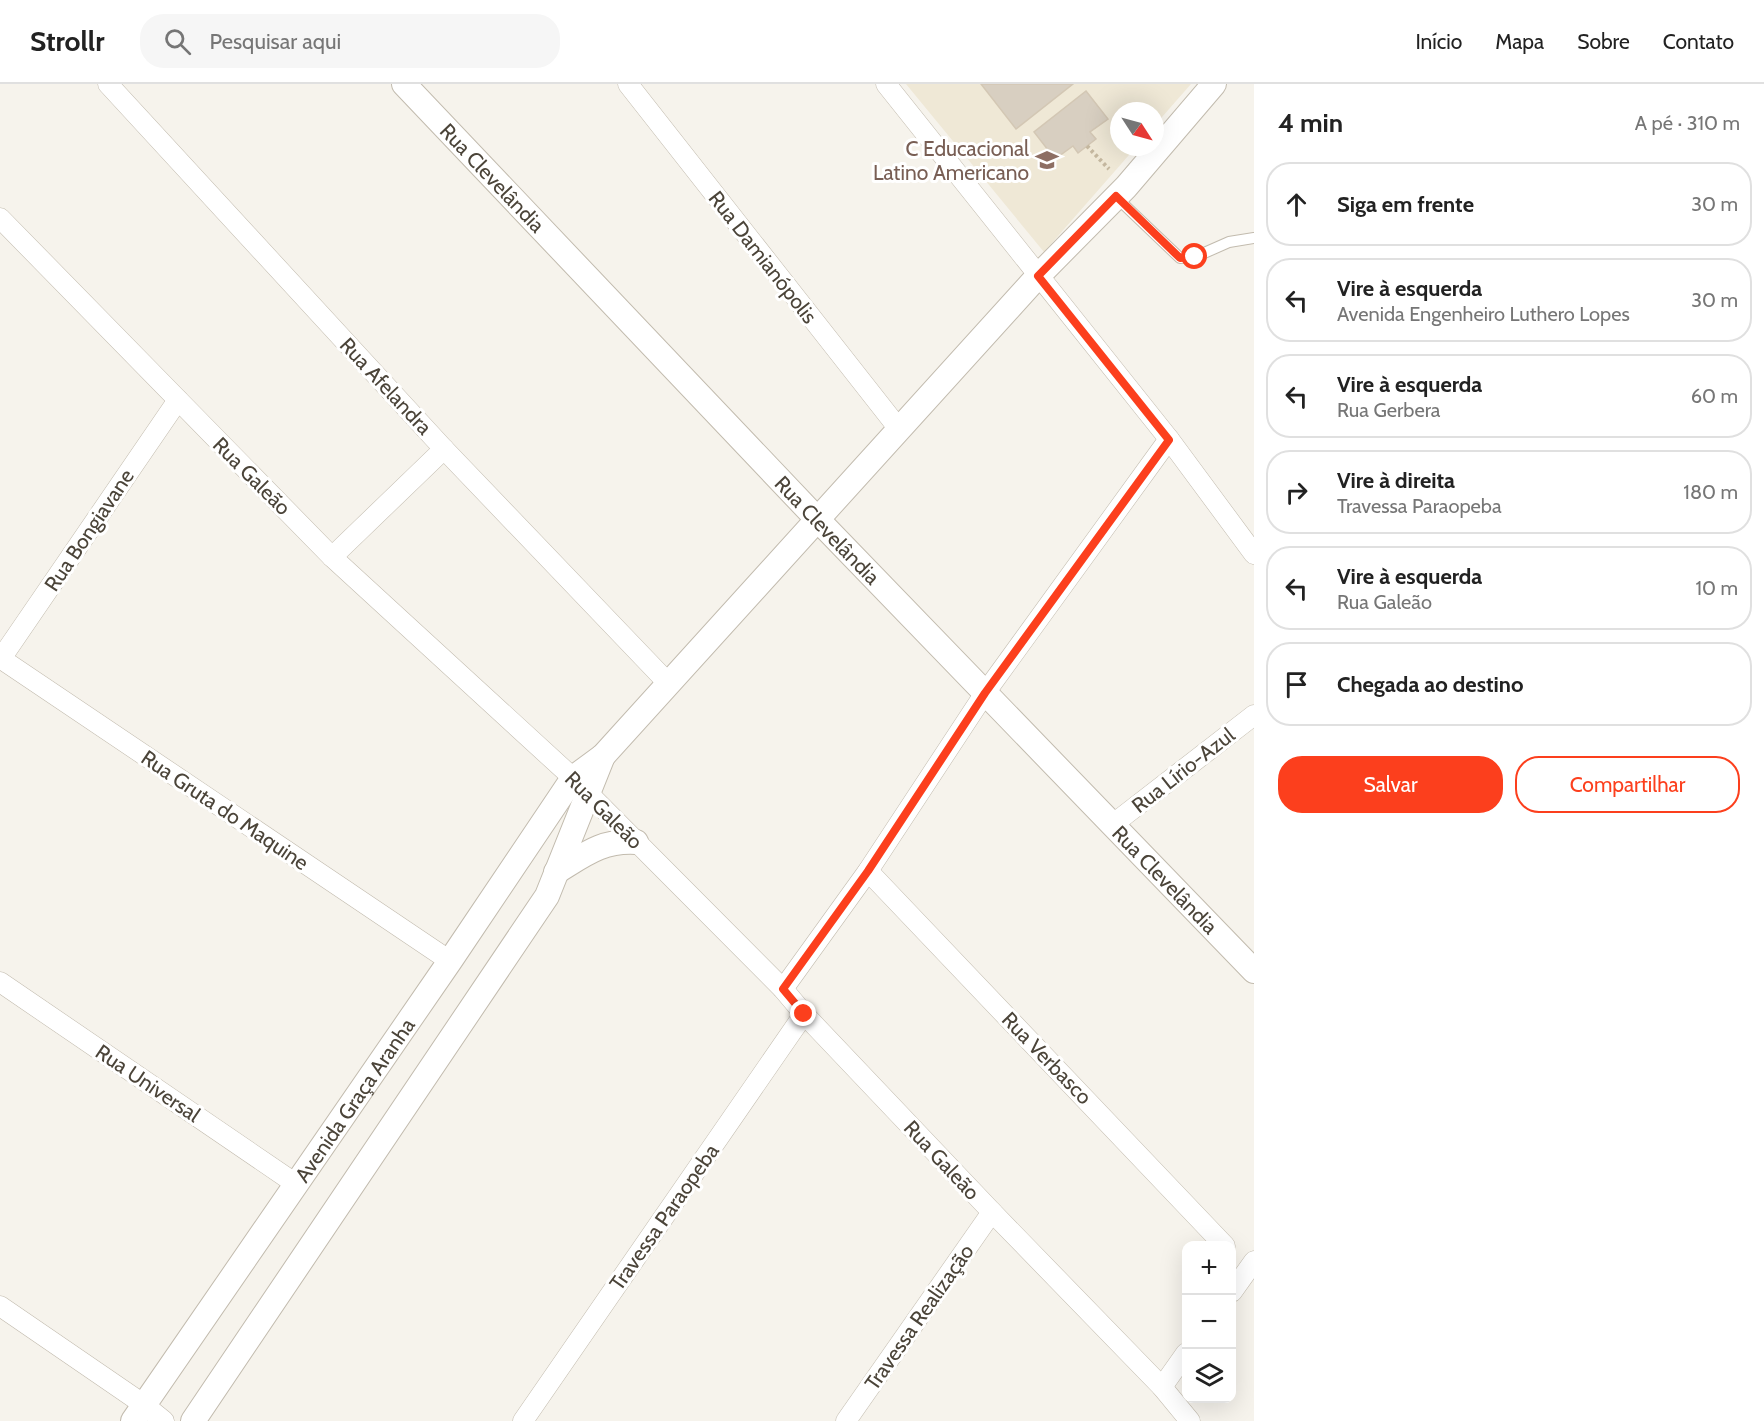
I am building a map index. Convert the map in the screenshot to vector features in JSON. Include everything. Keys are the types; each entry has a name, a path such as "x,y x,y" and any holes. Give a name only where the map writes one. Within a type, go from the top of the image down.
{"street":[{"name":"Rua Afelandra","path":"108,84 444,449 668,683"},
{"name":"Rua Clevelândia","path":"404,84 818,520 1112,825 1250,960"},
{"name":"Rua Damianópolis","path":"628,84 898,429"},
{"path":"886,84 1169,440 1254,554"},
{"path":"193,1421 547,896 580,786 603,756 668,683 1038,276 1121,192 1214,84"},
{"name":"Rua Galeão","path":"0,219 332,557 580,786 783,989 992,1212 1162,1387 1190,1421"},
{"name":"Rua Bongiavane","path":"0,659 178,400"},
{"path":"783,989 868,871 985,693 1169,440"},
{"path":"332,557 444,449"},
{"name":"Rua Gruta do Maquine","path":"0,659 450,961"},
{"name":"Rua Lírio-Azul","path":"1112,825 1254,715"},
{"name":"Avenida Graça Aranha","path":"138,1412 450,961 580,786"},
{"path":"556,872 598,847 618,841 636,842"},
{"name":"Rua Verbasco","path":"868,871 1221,1241"},
{"name":"Rua Universal","path":"0,982 296,1184"},
{"name":"Travessa Paraopeba","path":"523,1421 804,1014"},
{"name":"Travessa Realização","path":"846,1421 992,1212"},
{"path":"1236,1255 1251,1265 1236,1286"},
{"path":"0,1306 138,1412 164,1421"},
{"path":"1162,1387 1182,1359"}],"lane":[{"path":"1121,192 1180,258 1195,257 1229,242 1254,238"}],"path":[{"path":"1087,146 1121,192"}],"shaded area":[{"name":"C Educacional Latino Americano","path":"906,84 1191,84 1164,115 1164,102 1110,102 1110,156 1128,156 1044,252"}],"building":[{"path":"981,84 1073,84 1016,129"},
{"path":"1086,91 1108,119 1090,132 1096,139 1078,153 1073,146 1055,159 1034,132"}],"place":[{"name":"C Educacional Latino Americano","path":"1047,160"}],"route":[{"path":"804,1014 783,989 868,871 985,693 1169,440 1038,276 1116,196 1180,258 1195,257"}]}
